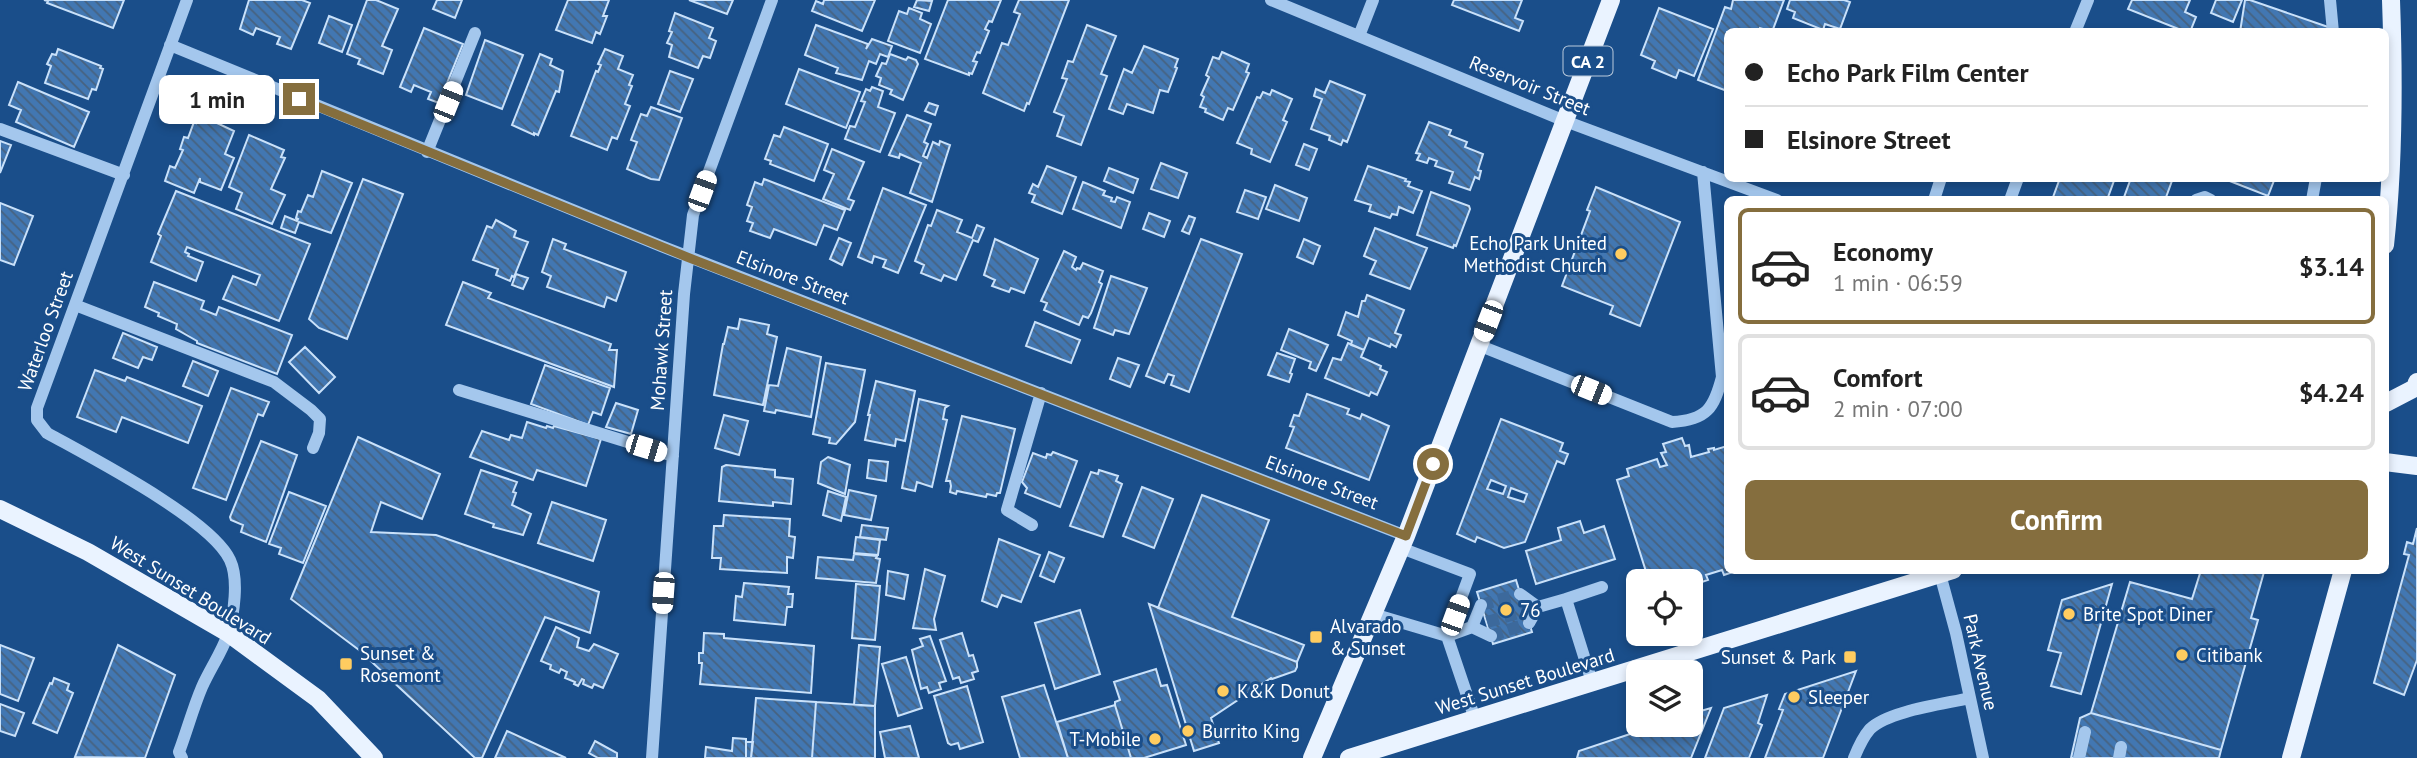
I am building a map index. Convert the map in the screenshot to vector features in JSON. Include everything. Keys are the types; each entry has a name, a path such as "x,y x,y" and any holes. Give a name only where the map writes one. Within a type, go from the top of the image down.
{"main road":[{"name":"CA 2","path":"1312,758 1403,542 1611,0"},
{"path":"2389,174 2394,90 2391,0"},
{"path":"2389,401 2415,388 2417,382"},
{"path":"2389,461 2417,466"},
{"name":"West Sunset Boulevard","path":"0,509 88,551 228,633 318,699 374,758"},
{"path":"2291,758 2342,574"},
{"name":"West Sunset Boulevard","path":"1349,758 1919,575"}],"street":[{"name":"Waterloo Street","path":"187,0 37,408 37,420 47,433 175,507 219,544 235,573 228,633"},
{"name":"Mohawk Street","path":"652,758 687,257 693,215 772,0"},
{"name":"Reservoir Street","path":"1271,0 1565,121 1724,180"},
{"path":"1359,36 1373,0"},
{"path":"2077,28 2088,0"},
{"path":"2330,0 2333,28"},
{"path":"427,152 475,33"},
{"name":"Elsinore Street","path":"170,45 687,257 1041,393 1403,542 1470,574 1447,636"},
{"path":"0,129 124,174"},
{"path":"1479,345 1672,422 1702,415 1715,402 1722,377 1703,172"},
{"name":"Reservoir Street","path":"1729,182 1766,196"},
{"path":"75,305 274,382 320,419 319,433 313,448"},
{"path":"459,390 673,456"},
{"path":"1032,525 1007,510 1041,393"},
{"name":"Park Avenue","path":"1947,574 1983,758"},
{"path":"1520,594 1531,614 1602,587"},
{"path":"1566,599 1592,682"},
{"path":"1472,627 1481,605"},
{"path":"1373,614 1447,636 1487,622"},
{"path":"1472,627 1491,636"},
{"path":"182,758 179,752 201,688 228,633"},
{"path":"1447,636 1475,719"},
{"path":"1854,758 1871,728 1889,718 1970,698"},
{"path":"2079,758 2085,732"}],"building":[{"path":"44,0 124,0 113,28"},
{"path":"249,0 302,0 310,3 291,49 277,44 280,37 256,28 253,35 240,29"},
{"path":"367,0 376,0 398,9 382,46 392,50 383,74 358,64 360,59 347,54"},
{"path":"437,0 462,0 455,18 433,9"},
{"path":"568,0 609,0 603,16 607,16 600,34 596,32 592,43 556,30"},
{"path":"689,0 733,0 727,14"},
{"path":"824,0 875,0 862,31 812,11 816,1 823,4"},
{"path":"917,0 932,1 929,11 914,7"},
{"path":"948,0 1001,0 992,22 989,21 985,29 989,31 980,53 977,52 973,61 977,62 972,74 969,75 925,59"},
{"path":"1019,0 1069,0 1024,111 983,93 1002,43 1008,45 1020,14 1014,12"},
{"path":"1454,0 1522,0 1515,18 1523,21 1519,31 1452,5"},
{"path":"1733,0 1784,0 1774,28 1724,28 1724,90 1698,80 1725,7 1731,9"},
{"path":"1790,0 1850,2 1840,28 1825,24 1824,28 1818,28 1793,18 1795,12 1787,9"},
{"path":"2132,0 2190,0 2185,12 2196,17 2192,28 2176,28 2128,9"},
{"path":"2216,0 2242,0 2233,22 2211,13"},
{"path":"2245,0 2250,0 2331,28 2241,28"},
{"path":"909,8 922,13 920,19 931,24 920,53 888,41 899,11 907,14"},
{"path":"1659,8 1713,29 1694,76 1679,70 1676,78 1652,68 1655,61 1641,55"},
{"path":"675,13 713,28 709,38 716,41 710,58 703,56 698,68 669,57 672,45 667,43"},
{"path":"329,16 352,25 342,52 319,43"},
{"path":"816,25 868,44 866,49 872,39 892,46 888,57 880,54 876,64 869,61 862,80 836,73 838,68 805,55"},
{"path":"1087,25 1116,36 1101,74 1107,76 1081,145 1057,136 1064,116 1054,112 1067,79 1062,78 1068,61 1073,62"},
{"path":"424,28 463,44 439,103 428,99 431,92 414,85 411,92 400,87"},
{"path":"485,40 523,55 502,109 466,95"},
{"path":"1144,46 1178,59 1168,92 1160,90 1153,113 1127,104 1123,114 1109,109 1124,69 1132,73"},
{"path":"58,49 103,69 96,90 92,89 88,99 45,83 51,66 47,64"},
{"path":"605,49 623,56 618,69 633,75 625,104 630,106 617,139 612,137 607,150 571,136"},
{"path":"1222,52 1249,64 1246,72 1249,73 1233,110 1228,108 1223,120 1200,107 1204,97 1201,95 1209,77 1206,75 1213,57 1219,59"},
{"path":"540,54 552,59 550,65 563,71 559,92 556,91 538,135 534,135 512,125"},
{"path":"890,54 906,60 908,57 916,60 918,64 903,100 890,94 892,90 879,85 881,78 876,76"},
{"path":"799,69 860,92 846,128 786,104"},
{"path":"670,71 693,79 680,112 658,104"},
{"path":"1330,81 1365,95 1347,142 1343,140 1341,145 1329,140 1330,136 1311,129 1322,99 1314,96 1316,89 1325,93"},
{"path":"18,82 89,112 74,147 16,122 21,110 9,105"},
{"path":"872,87 883,91 878,107 895,113 880,152 845,139 850,126 855,127 865,102 861,101 866,89 870,91"},
{"path":"1272,90 1292,99 1283,120 1287,122 1270,162 1251,154 1252,149 1237,143 1257,97 1260,98 1263,92 1270,95"},
{"path":"929,103 938,106 935,115 925,111"},
{"path":"651,107 682,118 659,180 627,169 637,142 631,140 641,114 647,116"},
{"path":"907,115 931,124 924,142 928,144 923,156 927,158 933,142 939,145 940,141 950,145 932,202 910,193 921,163 900,154 899,158 889,155"},
{"path":"202,116 234,131 225,154 234,158 221,190 200,182 200,178 194,193 165,181 170,166 175,168 183,150 180,149 184,137 188,138 194,122"},
{"path":"1429,122 1451,130 1449,135 1467,142 1465,147 1483,154 1478,170 1481,171 1479,179 1475,177 1470,190 1449,183 1453,172 1435,166 1437,161 1429,158 1427,163 1417,160 1420,154 1416,153"},
{"path":"784,127 828,144 814,181 770,164 771,161 765,159 774,135 780,137"},
{"path":"249,135 284,150 281,157 285,158 271,189 285,195 272,224 236,209 242,193 229,187"},
{"path":"0,141 11,145 0,173"},
{"path":"1304,144 1317,149 1309,170 1296,165"},
{"path":"832,149 864,162 848,199 854,201 850,210 823,199 834,174 824,170"},
{"path":"1161,163 1187,173 1178,198 1151,189"},
{"path":"1047,166 1076,177 1062,214 1032,202 1035,195 1029,193 1033,184 1038,187"},
{"path":"1368,166 1406,179 1405,181 1410,182 1408,186 1422,191 1413,213 1399,207 1397,215 1392,214 1390,218 1369,211 1371,205 1355,200"},
{"path":"1109,168 1138,179 1133,193 1104,181"},
{"path":"322,171 352,183 331,233 299,222 295,233 281,228 285,216 297,221 298,211 301,212 308,195 313,197"},
{"path":"363,179 403,194 347,339 319,328 309,319"},
{"path":"764,179 845,210 837,230 824,225 816,245 774,229 770,238 750,231 753,223 747,221 752,207 747,205 755,182 762,185"},
{"path":"1083,182 1105,191 1103,195 1112,198 1111,201 1115,202 1117,197 1130,202 1121,228 1073,209"},
{"path":"2059,182 2114,182 2108,196 2053,196"},
{"path":"2130,182 2172,182 2166,196 2124,196"},
{"path":"2232,182 2273,182 2268,196"},
{"path":"1275,185 1307,198 1299,221 1266,209"},
{"name":"Echo Park United Methodist Church","path":"1596,187 1680,222 1640,326 1610,314 1613,306 1562,286 1590,211 1587,210"},
{"path":"883,188 926,205 898,273 883,267 886,260 874,256 872,263 858,257"},
{"path":"1245,190 1266,197 1258,219 1237,212"},
{"path":"176,191 310,244 279,321 223,299 233,276 256,285 260,275 187,247 185,252 188,256 203,262 196,281 151,262 161,236 158,234"},
{"path":"1431,192 1469,206 1453,248 1417,235"},
{"path":"0,203 33,216 14,265 0,260"},
{"path":"937,210 962,220 957,232 972,238 977,225 984,228 978,242 973,240 956,280 944,275 941,281 921,273 924,265 915,261 928,225 931,226"},
{"path":"1149,213 1170,221 1164,237 1143,229"},
{"path":"1189,216 1195,218 1189,234 1182,231"},
{"path":"496,220 516,231 514,237 528,242 510,281 496,275 498,269 473,260 487,226 492,228"},
{"path":"1375,228 1427,248 1410,289 1370,274 1376,261 1364,256"},
{"path":"839,238 851,243 842,265 830,259"},
{"path":"553,239 566,244 564,249 626,272 616,301 607,297 604,307 547,287 551,276 542,272"},
{"path":"995,239 1038,259 1024,293 1011,288 1009,292 992,286 995,280 984,275"},
{"path":"1201,239 1242,254 1189,392 1171,385 1174,376 1168,374 1164,383 1146,376"},
{"path":"1304,239 1320,246 1313,264 1297,257"},
{"path":"1064,251 1076,257 1072,267 1076,270 1080,269 1083,263 1103,271 1099,282 1102,284 1091,313 1088,318 1083,316 1079,325 1044,310 1047,303 1041,301"},
{"path":"516,274 528,278 523,289 512,285"},
{"path":"1111,276 1147,288 1129,334 1115,330 1113,335 1094,328"},
{"path":"154,282 204,301 201,309 216,315 219,307 292,335 277,374 197,343 176,329 177,324 145,307"},
{"path":"463,282 491,293 488,298 611,344 609,350 617,350 614,387 446,325"},
{"path":"1367,295 1404,310 1395,333 1401,335 1396,347 1369,338 1364,350 1351,345 1352,341 1338,335 1346,312 1358,317 1362,301 1365,301"},
{"path":"740,319 769,325 767,334 777,337 763,405 714,395 728,327 738,329"},
{"path":"1035,322 1080,340 1071,363 1026,346"},
{"path":"1289,329 1328,345 1316,371 1309,368 1311,362 1281,350"},
{"path":"123,333 157,347 152,360 143,357 138,368 113,358"},
{"path":"1348,343 1364,350 1361,357 1381,366 1380,369 1387,372 1377,395 1371,392 1369,396 1325,378 1333,358 1341,360"},
{"path":"305,347 335,377 319,393 289,362"},
{"path":"787,348 821,357 811,417 776,410 775,413 764,411 769,385 778,386"},
{"path":"1277,353 1295,359 1289,382 1268,375"},
{"path":"1118,358 1139,365 1130,387 1110,379"},
{"path":"193,361 218,371 208,396 183,386"},
{"path":"826,363 865,370 855,422 836,444 829,443 830,438 813,434"},
{"path":"545,365 610,388 601,415 593,412 588,425 531,404"},
{"path":"95,370 125,381 127,377 202,406 188,443 122,417 116,432 77,417"},
{"path":"876,381 915,391 905,441 896,439 895,446 865,440"},
{"path":"231,388 269,402 263,416 258,414 226,500 193,488"},
{"path":"1307,394 1349,409 1347,414 1360,419 1362,414 1389,426 1369,480 1286,448 1294,427 1290,426 1294,415 1299,416"},
{"path":"919,399 948,406 945,408 943,419 947,420 932,487 917,482 915,491 902,488"},
{"path":"616,403 638,410 631,434 606,427"},
{"path":"724,415 748,421 739,455 715,448"},
{"path":"962,416 1015,429 1000,493 996,496 950,492 950,481 946,481"},
{"path":"1501,419 1563,443 1560,451 1568,454 1564,464 1557,461 1525,542 1504,548 1477,537 1475,542 1457,534","holes":["1491,480 1506,486 1503,494 1487,489","1511,488 1527,494 1524,502 1508,497"]},
{"path":"527,422 546,428 554,426 601,439 586,486 537,470 533,480 470,457 482,431 509,440 511,435 522,438"},
{"path":"358,437 440,474 422,519 381,502 371,532 436,535 599,592 590,633 545,617 482,758 475,758 359,650 291,599"},
{"path":"1682,438 1685,446 1689,445 1691,457 1709,452 1708,449 1724,447 1724,574 1727,574 1724,575 1722,570 1706,575 1708,580 1703,582 1703,569 1645,569 1617,480 1629,476 1627,469 1657,459 1660,467 1667,465 1661,453 1666,452 1663,444"},
{"path":"261,441 297,455 266,542 241,532 243,525 230,517"},
{"path":"1053,452 1077,461 1060,507 1025,493 1027,488 1022,482 1033,453 1046,458 1047,454 1051,455"},
{"path":"828,457 850,465 845,494 818,483 821,462"},
{"path":"869,460 888,462 886,481 867,478"},
{"path":"726,465 775,470 775,477 793,479 791,504 773,502 773,506 719,501 722,467"},
{"path":"481,470 517,482 512,505 531,514 523,535 493,527 494,524 465,514"},
{"path":"1099,470 1118,476 1116,481 1122,484 1103,537 1070,526 1091,472 1098,474"},
{"path":"1142,487 1173,499 1154,548 1123,536"},
{"path":"849,490 876,496 871,520 844,515"},
{"path":"828,491 846,497 841,521 823,515"},
{"path":"289,492 326,506 303,563 279,554 281,548 269,544"},
{"path":"1202,495 1269,520 1232,617 1304,645 1297,662 1158,608"},
{"path":"552,502 606,520 593,561 538,543"},
{"path":"724,515 790,519 789,536 795,537 793,558 787,557 787,573 720,569 721,558 712,558 714,526 723,526"},
{"path":"1580,521 1584,533 1604,526 1615,559 1536,584 1526,551 1561,540 1558,528"},
{"path":"862,525 888,528 886,540 860,537"},
{"path":"2417,528 2417,660 2404,695 2374,683 2409,555 2404,554 2407,542 2413,544"},
{"path":"856,537 880,540 878,555 854,553"},
{"path":"999,539 1040,555 1021,602 1002,595 997,607 982,601"},
{"path":"1049,552 1064,558 1054,582 1040,576"},
{"path":"854,554 877,556 876,558 880,559 876,583 816,578 818,557 853,560"},
{"path":"925,569 945,576 934,619 936,630 913,628"},
{"path":"888,571 908,575 904,599 886,595"},
{"path":"2200,574 2263,574 2251,618 2258,620 2221,750 2091,713 2130,582 2192,599"},
{"path":"1516,580 1532,632 1493,644 1477,592"},
{"path":"744,583 789,587 788,594 793,594 792,607 787,607 785,625 734,620 736,596 742,597"},
{"path":"856,584 880,586 875,640 852,638"},
{"path":"2112,584 2081,694 2051,686 2061,653 2048,650 2062,600"},
{"path":"1149,604 1297,662 1297,667 1295,671 1271,678 1211,718 1219,743 1194,751"},
{"path":"1080,610 1100,674 1055,689 1035,623"},
{"path":"556,627 579,638 577,647 589,651 594,644 618,654 603,688 594,684 592,688 583,684 582,679 578,686 565,678 567,672 561,669 559,673 550,669 551,665 541,661"},
{"path":"704,633 724,634 724,638 814,646 811,693 700,684 702,663 699,663 699,653 703,653"},
{"path":"962,633 969,656 973,655 978,671 972,673 974,679 961,683 959,677 953,679 940,640"},
{"path":"930,636 946,681 939,683 941,689 929,693 927,687 921,689 912,650 923,646 920,639"},
{"path":"0,645 34,658 18,701 0,694"},
{"path":"118,645 175,675 145,758 75,757"},
{"path":"859,645 880,647 875,706 854,705"},
{"path":"906,657 922,708 898,716 882,664"},
{"path":"1156,669 1161,686 1167,685 1186,745 1144,758 1131,758 1115,705 1115,702 1120,700 1114,682"},
{"path":"1856,671 1823,758 1765,758 1783,710 1779,709 1785,694"},
{"path":"54,678 69,684 67,690 73,693 57,733 33,723"},
{"path":"1044,685 1068,758 1020,758 1002,697"},
{"path":"967,686 983,742 960,749 958,743 948,743 934,696"},
{"path":"1767,695 1758,723 1762,725 1749,758 1705,758 1724,708"},
{"path":"756,698 816,702 812,758 751,758"},
{"path":"816,702 875,706 875,758 812,758"},
{"path":"0,704 24,713 15,736 0,731"},
{"path":"1115,705 1131,758 1068,758 1057,722"},
{"path":"1711,708 1703,728 1703,710"},
{"path":"2091,713 2221,750 2219,758 2071,758 2080,718"},
{"path":"910,726 919,758 885,758 880,732"},
{"path":"507,731 566,758 495,758"},
{"path":"1626,735 1699,737 1691,758 1577,758 1579,751"},
{"path":"733,738 746,739 746,758 705,758 706,747 732,751"},
{"path":"595,741 617,753 617,758 598,758 589,753"},
{"path":"746,742 753,742 751,758 746,758"}],"tunnel":[{"path":"1481,605 1520,594"},
{"path":"1487,622 1525,611"},
{"path":"1491,636 1529,623"}],"place":[{"name":"Echo Park United Methodist Church","path":"1621,254"},
{"name":"76","path":"1506,610"},
{"name":"Brite Spot Diner","path":"2069,614"},
{"name":"Alvarado & Sunset","path":"1316,637"},
{"name":"Citibank","path":"2182,655"},
{"name":"Sunset & Park","path":"1850,657"},
{"name":"Sunset & Rosemont","path":"346,664"},
{"name":"K&K Donut","path":"1223,691"},
{"name":"Sleeper","path":"1794,697"},
{"name":"Burrito King","path":"1188,731"},
{"name":"T-Mobile","path":"1155,739"}],"route":[{"path":"299,99 687,257 1406,536 1433,464"}]}
